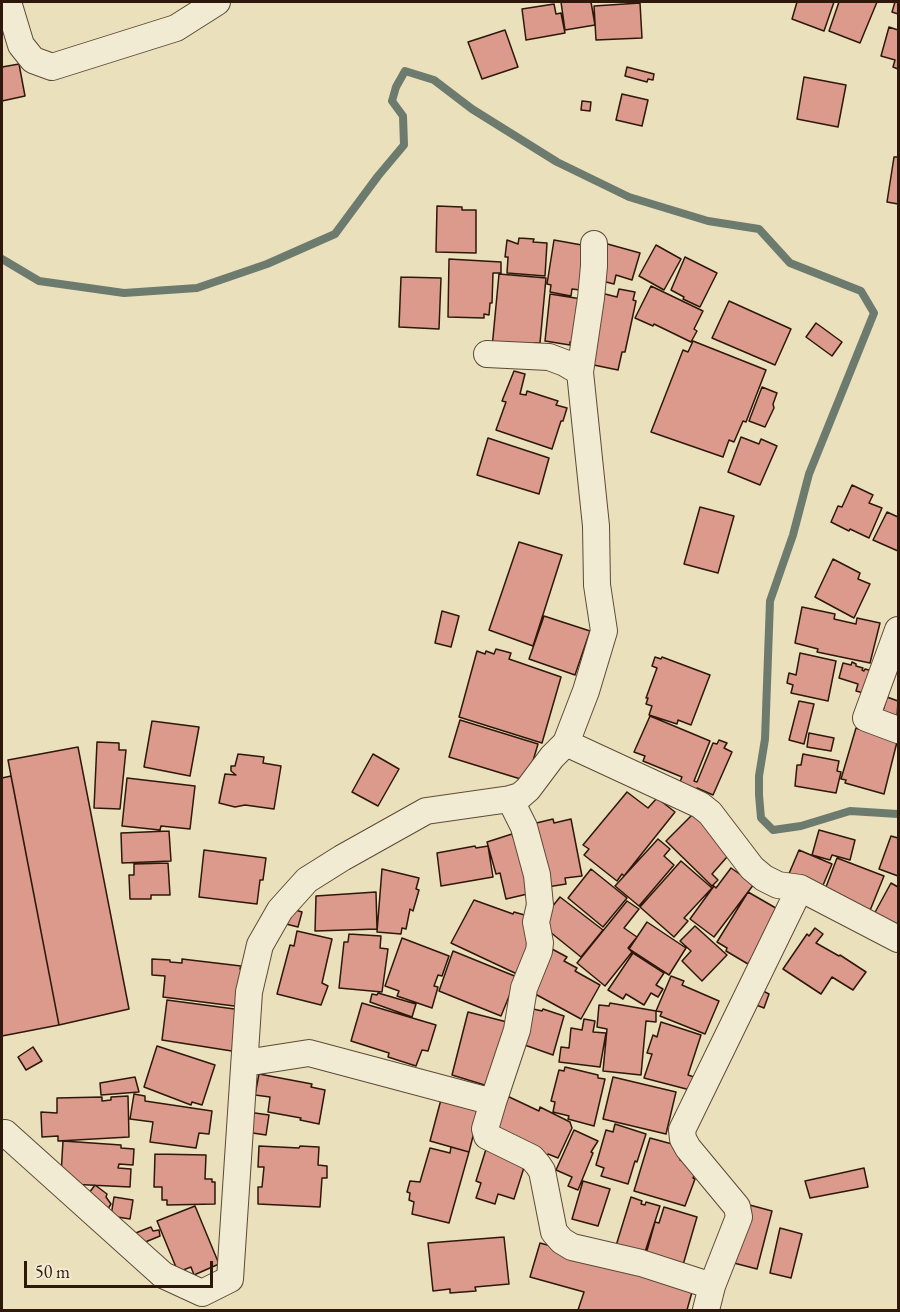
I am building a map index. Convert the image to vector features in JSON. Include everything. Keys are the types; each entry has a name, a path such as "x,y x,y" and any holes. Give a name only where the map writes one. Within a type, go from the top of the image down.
{"street":[{"path":"8,2 21,45 33,60 52,67 176,28 217,2"},
{"path":"2,1136 5,1132 163,1275 202,1293 230,1279 249,992 260,945 280,910 307,880 426,811 520,796 566,743 586,691 604,631 597,585 596,526 580,372 591,298 594,244"},
{"path":"487,354 549,357 580,372"},
{"path":"898,630 866,718 898,730"},
{"path":"566,743 700,805 710,813 752,868 764,878 778,885 800,888 898,939"},
{"path":"510,799 524,827 537,875 540,905 536,922 540,943 524,988 517,1030 485,1130 487,1136 532,1158 538,1165 542,1171 554,1232 562,1241 572,1246 641,1263 709,1298 739,1217 737,1207 688,1148 683,1139 682,1130 800,888"},
{"path":"245,1063 309,1053 494,1102"}],"building":[{"path":"561,2 591,2 595,25 565,30"},
{"path":"797,2 834,2 824,31 792,19"},
{"path":"839,2 877,2 860,43 829,31"},
{"path":"895,2 898,2 898,14 892,12"},
{"path":"640,3 642,38 596,40 594,6"},
{"path":"554,4 556,14 561,13 565,33 526,40 522,9"},
{"path":"889,27 898,30 898,69 893,67 895,60 881,56"},
{"path":"505,30 518,67 482,79 468,42"},
{"path":"19,64 25,96 2,101 2,67"},
{"path":"627,67 654,74 653,80 648,79 647,82 625,76"},
{"path":"804,77 846,85 838,127 797,119"},
{"path":"622,94 648,100 642,126 616,120"},
{"path":"582,101 591,102 590,111 581,110"},
{"path":"894,157 898,157 898,204 887,202"},
{"path":"437,206 476,210 476,253 436,252"},
{"path":"519,238 547,243 545,276 507,273 508,257 505,257 507,240 518,244"},
{"path":"554,240 593,247 588,291 572,289 571,296 550,292 551,285 547,284"},
{"path":"604,243 640,253 632,280 616,275 614,284 594,279"},
{"path":"656,245 681,259 664,290 639,276"},
{"path":"685,257 717,273 700,307 671,290"},
{"path":"449,259 501,262 501,273 493,273 492,303 490,303 489,315 484,314 484,318 448,317"},
{"path":"499,274 546,278 540,343 534,343 534,351 492,348"},
{"path":"401,277 441,278 439,329 399,327"},
{"path":"651,286 703,311 694,329 697,331 691,342 654,324 653,326 635,318"},
{"path":"619,289 635,292 633,300 636,301 625,352 622,352 618,370 584,363 597,292 617,297"},
{"path":"550,294 588,300 581,343 570,342 570,345 545,341"},
{"path":"729,301 791,329 775,365 712,338"},
{"path":"816,323 842,342 832,356 806,337"},
{"path":"693,341 766,370 746,422 743,421 734,442 729,440 723,457 651,432 683,350 688,352"},
{"path":"514,371 525,374 520,394 526,395 527,391 558,401 556,405 567,408 552,449 496,430 506,402 502,401"},
{"path":"762,387 777,393 774,408 765,427 749,421"},
{"path":"741,437 759,444 761,439 777,446 760,485 728,472"},
{"path":"488,438 549,458 539,494 477,475"},
{"path":"852,485 873,495 869,503 882,508 869,538 831,522 838,506 842,507"},
{"path":"700,507 734,516 718,573 684,564"},
{"path":"887,512 898,517 898,551 873,540"},
{"path":"519,542 562,555 533,646 489,630"},
{"path":"833,559 860,573 858,579 870,584 854,618 815,597"},
{"path":"802,607 835,614 834,619 856,624 857,618 880,623 870,663 817,652 818,649 795,643"},
{"path":"442,611 459,616 451,647 435,643"},
{"path":"544,616 590,631 575,675 529,659"},
{"path":"496,649 511,653 509,659 561,677 542,743 459,717 477,651 494,654"},
{"path":"800,653 836,661 828,701 791,693 793,685 787,683 789,673 796,675"},
{"path":"655,657 661,659 662,657 710,675 691,725 678,720 677,724 649,715 652,706 646,704 648,698 646,698 657,668 652,666"},
{"path":"852,662 864,671 865,669 880,673 871,695 856,691 858,684 839,678 843,663 851,665"},
{"path":"887,697 898,701 897,719 882,714"},
{"path":"799,701 814,704 804,744 789,740"},
{"path":"650,716 710,741 694,781 697,782 713,743 717,744 719,740 727,743 724,748 732,752 713,795 697,788 694,796 677,789 682,777 643,761 645,756 634,752"},
{"path":"460,720 538,744 527,781 449,757"},
{"path":"152,721 199,727 190,776 144,767"},
{"path":"860,726 898,738 884,794 845,783 846,780 841,779 856,728 859,729"},
{"path":"809,733 834,738 831,751 807,747"},
{"path":"97,742 119,743 119,750 126,750 120,809 94,808"},
{"path":"78,747 129,1009 59,1025 8,760"},
{"path":"238,754 264,757 263,763 281,766 274,809 245,805 235,807 219,803 225,774 236,775 231,771 231,766 235,766"},
{"path":"373,754 399,769 378,806 352,792"},
{"path":"803,754 839,761 837,771 841,772 836,793 795,786 797,765 801,765"},
{"path":"11,776 59,1025 2,1036 2,778"},
{"path":"127,778 195,786 190,829 161,826 160,830 122,826"},
{"path":"627,792 648,808 657,798 675,812 624,876 622,874 617,881 584,855 589,849 583,845"},
{"path":"695,812 734,849 712,874 718,880 712,886 666,841"},
{"path":"553,819 554,823 571,819 582,876 565,878 566,884 541,888 528,825"},
{"path":"819,830 855,840 850,860 832,855 830,860 812,855"},
{"path":"169,831 171,861 122,863 121,833"},
{"path":"512,834 513,837 526,834 536,892 506,899 500,873 496,874 487,842"},
{"path":"891,836 898,838 898,876 879,869"},
{"path":"658,839 670,849 664,856 674,865 639,906 615,886"},
{"path":"475,846 476,848 488,846 493,877 441,886 437,853"},
{"path":"204,850 266,858 257,904 199,897"},
{"path":"799,850 832,864 821,890 788,876"},
{"path":"837,858 884,876 867,918 823,895"},
{"path":"681,861 712,888 684,918 688,921 674,937 640,907"},
{"path":"168,863 170,895 151,895 151,899 130,899 129,875 134,875 134,864"},
{"path":"731,868 754,884 714,937 690,919 714,886 716,888"},
{"path":"382,869 419,878 416,889 419,890 413,911 410,909 406,929 402,928 401,934 377,932"},
{"path":"591,869 627,898 603,927 568,898"},
{"path":"891,883 898,887 898,930 873,916"},
{"path":"376,892 377,929 315,931 316,896"},
{"path":"748,892 781,911 748,964 726,951 727,948 717,942"},
{"path":"560,897 603,930 581,957 539,923"},
{"path":"474,900 513,914 514,912 528,916 534,930 517,974 451,943"},
{"path":"627,901 639,909 624,928 637,937 628,948 632,952 605,986 577,963"},
{"path":"289,908 302,912 298,927 286,924"},
{"path":"647,922 686,948 669,975 629,949"},
{"path":"695,926 727,955 702,981 682,961 691,951 680,941"},
{"path":"815,928 823,934 816,943 866,972 853,990 832,977 821,994 783,969 807,934 809,936"},
{"path":"297,931 332,939 322,983 328,986 321,1005 277,994 290,945 294,946"},
{"path":"349,934 381,936 380,948 388,949 382,992 339,988 344,942 348,942"},
{"path":"402,938 449,956 442,976 438,975 434,986 438,987 432,1008 397,996 399,991 385,986"},
{"path":"552,949 567,957 564,961 577,968 575,971 600,985 581,1019 526,989"},
{"path":"453,951 517,977 501,1016 439,991"},
{"path":"633,953 664,973 656,985 663,989 658,997 651,993 644,1005 626,994 623,999 608,990"},
{"path":"152,959 182,963 182,959 241,966 240,969 244,970 242,1007 163,997 165,976 152,975"},
{"path":"671,976 684,981 682,985 719,1001 705,1034 660,1016 662,1012 656,1011"},
{"path":"757,988 769,994 764,1008 751,1003"},
{"path":"378,993 416,1004 412,1017 370,1002 372,994 377,995"},
{"path":"167,1000 242,1010 238,1052 162,1040"},
{"path":"362,1003 436,1025 428,1051 422,1050 416,1066 388,1057 389,1053 351,1041"},
{"path":"610,1003 656,1011 656,1022 646,1021 641,1075 603,1071 607,1029 597,1027 599,1005 609,1006"},
{"path":"529,1008 542,1011 543,1009 564,1016 553,1055 519,1043"},
{"path":"468,1012 507,1022 491,1087 452,1075"},
{"path":"584,1019 595,1021 593,1032 606,1033 600,1067 559,1062 561,1047 569,1048 571,1028 582,1030"},
{"path":"661,1022 701,1035 688,1075 697,1078 694,1091 644,1078 652,1054 647,1053 653,1035 657,1037"},
{"path":"157,1046 215,1065 202,1105 192,1102 191,1105 144,1087"},
{"path":"33,1047 42,1061 26,1070 18,1057"},
{"path":"565,1067 598,1075 598,1078 605,1079 594,1126 553,1112 555,1102 551,1101 559,1070 564,1071"},
{"path":"259,1074 312,1084 311,1087 325,1090 319,1124 268,1112 270,1097 255,1095"},
{"path":"135,1077 139,1092 101,1095 100,1083"},
{"path":"613,1077 676,1092 666,1134 603,1119"},
{"path":"443,1092 482,1101 469,1152 430,1141"},
{"path":"134,1094 145,1096 145,1101 212,1111 209,1134 199,1133 196,1148 150,1142 153,1122 130,1119"},
{"path":"505,1095 539,1111 540,1107 570,1122 572,1128 558,1158 548,1154 547,1156 489,1133"},
{"path":"128,1096 129,1137 58,1141 58,1136 42,1137 41,1112 57,1113 57,1098 102,1097 102,1101 111,1100 111,1097"},
{"path":"248,1112 269,1115 266,1135 246,1132"},
{"path":"615,1124 646,1134 628,1184 601,1176 604,1168 596,1165 606,1130 613,1132"},
{"path":"574,1130 598,1141 591,1152 593,1153 578,1190 568,1186 572,1177 556,1170"},
{"path":"650,1138 683,1147 680,1160 697,1167 685,1206 634,1191"},
{"path":"63,1141 121,1145 121,1148 134,1149 133,1165 119,1164 118,1168 131,1169 130,1187 69,1184 61,1175"},
{"path":"259,1146 319,1147 318,1165 327,1166 327,1178 322,1178 320,1207 258,1204 258,1187 262,1187 264,1167 258,1167"},
{"path":"487,1146 527,1158 514,1199 498,1194 495,1204 476,1198 481,1183 476,1181"},
{"path":"451,1147 469,1152 449,1223 412,1214 414,1202 409,1200 410,1193 407,1192 410,1181 420,1182 430,1148 450,1153"},
{"path":"155,1154 206,1155 205,1179 212,1179 212,1182 215,1182 215,1204 167,1205 167,1200 162,1200 162,1187 154,1187"},
{"path":"864,1168 868,1187 810,1198 805,1181"},
{"path":"583,1181 610,1189 598,1226 572,1219"},
{"path":"95,1185 107,1194 106,1197 111,1204 106,1212 86,1197"},
{"path":"114,1197 133,1200 130,1219 111,1216"},
{"path":"631,1197 642,1201 641,1204 645,1205 646,1202 660,1206 644,1255 615,1249"},
{"path":"746,1204 772,1211 757,1269 730,1262"},
{"path":"195,1206 219,1264 194,1275 191,1267 178,1272 157,1221"},
{"path":"664,1207 697,1217 683,1265 646,1254 655,1222 659,1223"},
{"path":"151,1227 153,1231 159,1230 160,1236 138,1245 128,1236"},
{"path":"780,1228 802,1234 791,1278 770,1273"},
{"path":"504,1237 509,1284 475,1287 476,1291 450,1293 450,1289 433,1291 428,1243"},
{"path":"540,1243 679,1281 692,1292 687,1310 578,1310 584,1292 530,1277"}],"waterway":[{"path":"2,259 39,281 124,293 197,288 267,264 335,234 404,145 403,116 392,101 396,87 405,71 434,80 472,109 557,162 629,197 708,221 759,229 790,263 861,291 874,313 809,474 793,535 770,601 765,739 759,776 759,795 761,818 773,830 801,826 850,811 898,814"}]}
